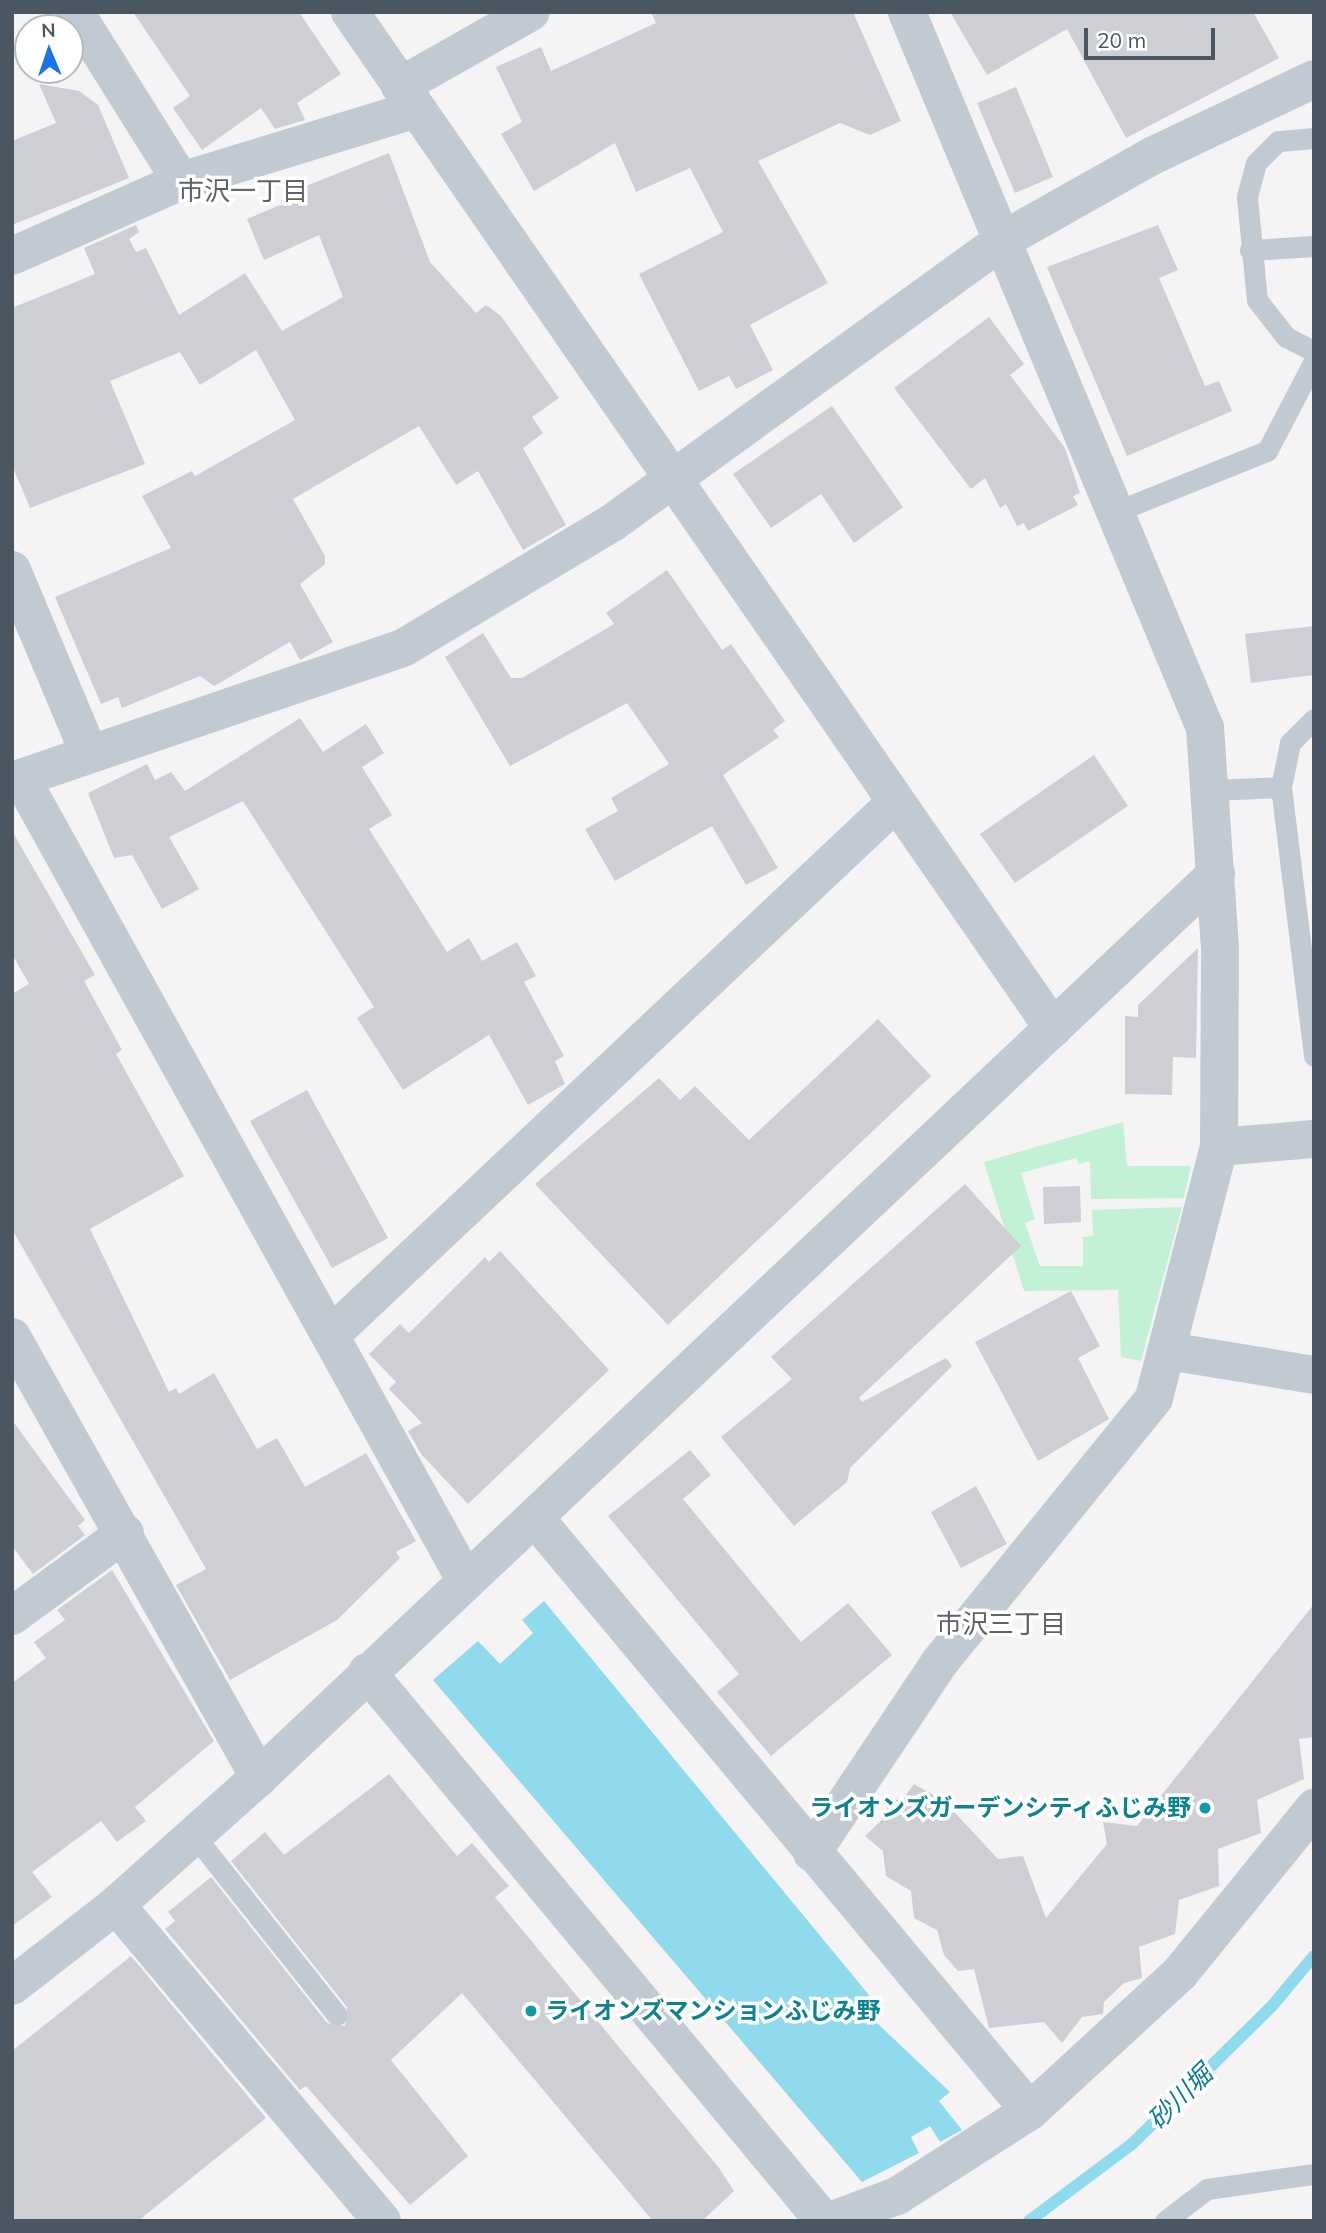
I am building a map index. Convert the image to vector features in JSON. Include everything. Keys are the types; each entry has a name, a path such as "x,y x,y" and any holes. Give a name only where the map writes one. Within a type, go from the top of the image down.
{"street":[{"path":"75,12 181,181"},
{"path":"350,12 670,482 1053,1028"},
{"path":"12,256 181,181 408,98 531,12"},
{"path":"812,1853 939,1662 1147,1408 1168,1351 1219,1147 1216,874 1212,790 1205,727 907,12"},
{"path":"466,1581 332,1334 17,779 88,751 403,648 670,482 1003,240 1152,156 1314,79"},
{"path":"12,570 88,751"},
{"path":"332,1334 894,804"},
{"path":"12,1986 116,1905 259,1777 367,1672 535,1518 1216,874"},
{"path":"1219,1147 1314,1139"},
{"path":"12,1337 125,1533 259,1777"},
{"path":"1168,1351 1314,1375"},
{"path":"535,1518 1030,2111"},
{"path":"12,1616 125,1533"},
{"path":"367,1672 824,2221"},
{"path":"830,2221 897,2196 1030,2111 1180,1973 1314,1808"},
{"path":"116,1905 382,2221"}],"lane":[{"path":"1314,138 1278,141 1256,163 1247,197 1250,250 1257,300 1286,338 1314,351"},
{"path":"1250,250 1314,246"},
{"path":"1115,512 1267,451 1314,361"},
{"path":"1314,719 1290,743 1281,788 1314,1056"},
{"path":"1212,790 1281,788"},
{"path":"193,1834 337,2015"},
{"path":"1165,2221 1207,2189 1314,2174"}],"green space":[{"path":"1123,1122 1127,1166 1191,1166 1184,1198 1091,1199 1090,1161 1079,1164 1076,1158 1021,1173 1035,1219 1025,1223 1040,1266 1083,1266 1083,1237 1093,1236 1092,1210 1182,1207 1141,1361 1121,1357 1118,1290 1024,1291 984,1162"}],"water":[{"path":"544,1601 869,1995 859,2006 950,2092 939,2101 962,2130 940,2142 930,2126 911,2137 919,2153 862,2182 433,1680 478,1641 500,1664 533,1633 522,1620"}],"building":[{"path":"133,12 299,12 341,74 297,103 305,120 275,129 261,108 202,150 173,108 190,96"},
{"path":"651,12 853,12 901,121 870,135 840,123 758,161 828,283 750,325 773,370 736,389 729,376 699,391 639,274 723,232 690,168 636,192 615,143 534,191 501,134 522,122 496,67 541,47 551,71 656,23"},
{"path":"950,12 1253,12 1279,58 1126,138 1067,29 987,75"},
{"path":"39,84 79,91 98,105 129,178 12,225 12,141 56,123"},
{"path":"1016,87 1053,177 1015,193 977,103"},
{"path":"389,153 430,262 476,313 486,305 501,316 559,398 532,417 543,433 523,448 566,525 523,550 478,471 456,485 419,426 293,499 325,556 325,564 300,584 333,642 300,660 290,642 214,686 200,676 122,708 118,697 101,704 55,597 171,548 142,496 192,471 195,476 295,420 256,350 200,385 180,352 110,381 145,464 30,508 12,465 12,308 95,274 84,248 136,225 139,232 129,239 136,252 146,248 179,315 245,273 282,331 343,297 319,235 264,260 247,219 304,195 301,188"},
{"path":"1158,225 1178,270 1159,278 1205,386 1219,381 1232,411 1127,456 1047,267"},
{"path":"989,317 1024,364 1010,375 1065,448 1080,493 1073,496 1078,505 1028,531 1024,523 1017,526 1006,504 1000,508 985,478 971,489 894,388"},
{"path":"832,406 903,507 854,543 821,494 771,528 733,474"},
{"path":"667,570 722,650 731,644 785,721 773,730 779,737 723,775 778,868 746,885 712,826 615,881 585,829 618,811 611,798 669,764 627,703 510,766 445,657 483,633 511,678 522,678 614,624 606,613"},
{"path":"1314,626 1314,675 1251,683 1245,634"},
{"path":"300,718 323,752 366,724 384,753 362,767 392,815 369,829 447,952 469,938 482,961 517,942 536,976 524,982 564,1056 555,1061 565,1084 528,1105 489,1035 403,1090 357,1018 374,1007 243,801 169,837 199,889 162,909 132,855 114,858 88,793 147,764 155,780 171,772 185,791"},
{"path":"1094,755 1128,806 1015,883 980,834"},
{"path":"12,831 95,975 84,981 122,1050 116,1054 184,1176 90,1229 169,1392 176,1388 179,1394 214,1373 257,1449 277,1438 305,1487 366,1453 416,1541 396,1552 400,1558 337,1620 230,1680 176,1585 206,1569 12,1229 12,994 29,984 12,954"},
{"path":"1198,948 1196,1058 1173,1057 1172,1095 1125,1094 1125,1016 1138,1017 1138,1005"},
{"path":"878,1019 931,1076 668,1325 535,1184 659,1078 680,1100 695,1086 749,1140"},
{"path":"307,1090 388,1238 332,1268 250,1121"},
{"path":"965,1184 1021,1246 859,1398 862,1402 946,1358 952,1366 850,1468 847,1482 794,1526 721,1437 792,1379 771,1357"},
{"path":"1080,1186 1081,1222 1044,1224 1043,1187"},
{"path":"500,1251 609,1370 468,1504 421,1454 408,1431 422,1423 389,1389 396,1382 369,1354 400,1324 409,1333 485,1257 489,1262"},
{"path":"1071,1291 1100,1346 1078,1358 1109,1419 1038,1461 975,1342"},
{"path":"12,1420 85,1520 78,1526 85,1535 33,1574 12,1546"},
{"path":"690,1450 711,1475 683,1499 801,1642 848,1603 892,1655 771,1756 717,1692 739,1674 608,1516"},
{"path":"976,1486 1007,1544 961,1568 931,1512"},
{"path":"112,1570 214,1741 135,1807 146,1821 117,1842 101,1821 32,1872 52,1897 12,1926 12,1683 46,1658 34,1642 65,1620 57,1610"},
{"name":"ライオンズガーデンシティふじみ野","path":"1314,1604 1314,1737 1299,1739 1304,1779 1257,1800 1261,1833 1218,1849 1219,1886 1179,1900 1175,1934 1139,1947 1142,1978 1124,1983 1104,2002 1103,2014 1082,2017 1062,2043 1044,2022 989,2028 974,1969 958,1971 944,1955 937,1930 914,1918 911,1891 886,1876 883,1851 865,1836 888,1814 886,1801 903,1799 914,1784 944,1801 998,1859 1023,1856 1046,1918 1107,1844 1103,1822 1137,1826"},
{"path":"389,1774 457,1856 472,1843 509,1886 495,1897 719,2168 734,2191 702,2221 653,2221 462,1993 391,2060 468,2156 410,2205 306,2086 300,2090 165,1929 175,1921 168,1912 211,1877 327,2023 345,2026 347,2007 231,1861 265,1832 284,1855"},
{"path":"131,1956 266,2118 138,2221 12,2221 12,2051"}],"waterway":[{"name":"砂川堀","path":"1029,2221 1132,2144 1272,2006 1314,1956"}],"place":[{"name":"ライオンズガーデンシティふじみ野","path":"1205,1808"},
{"name":"ライオンズマンションふじみ野","path":"531,2011"}],"district":[{"name":"市沢一丁目","path":"243,191"},
{"name":"市沢三丁目","path":"1001,1624"}]}
